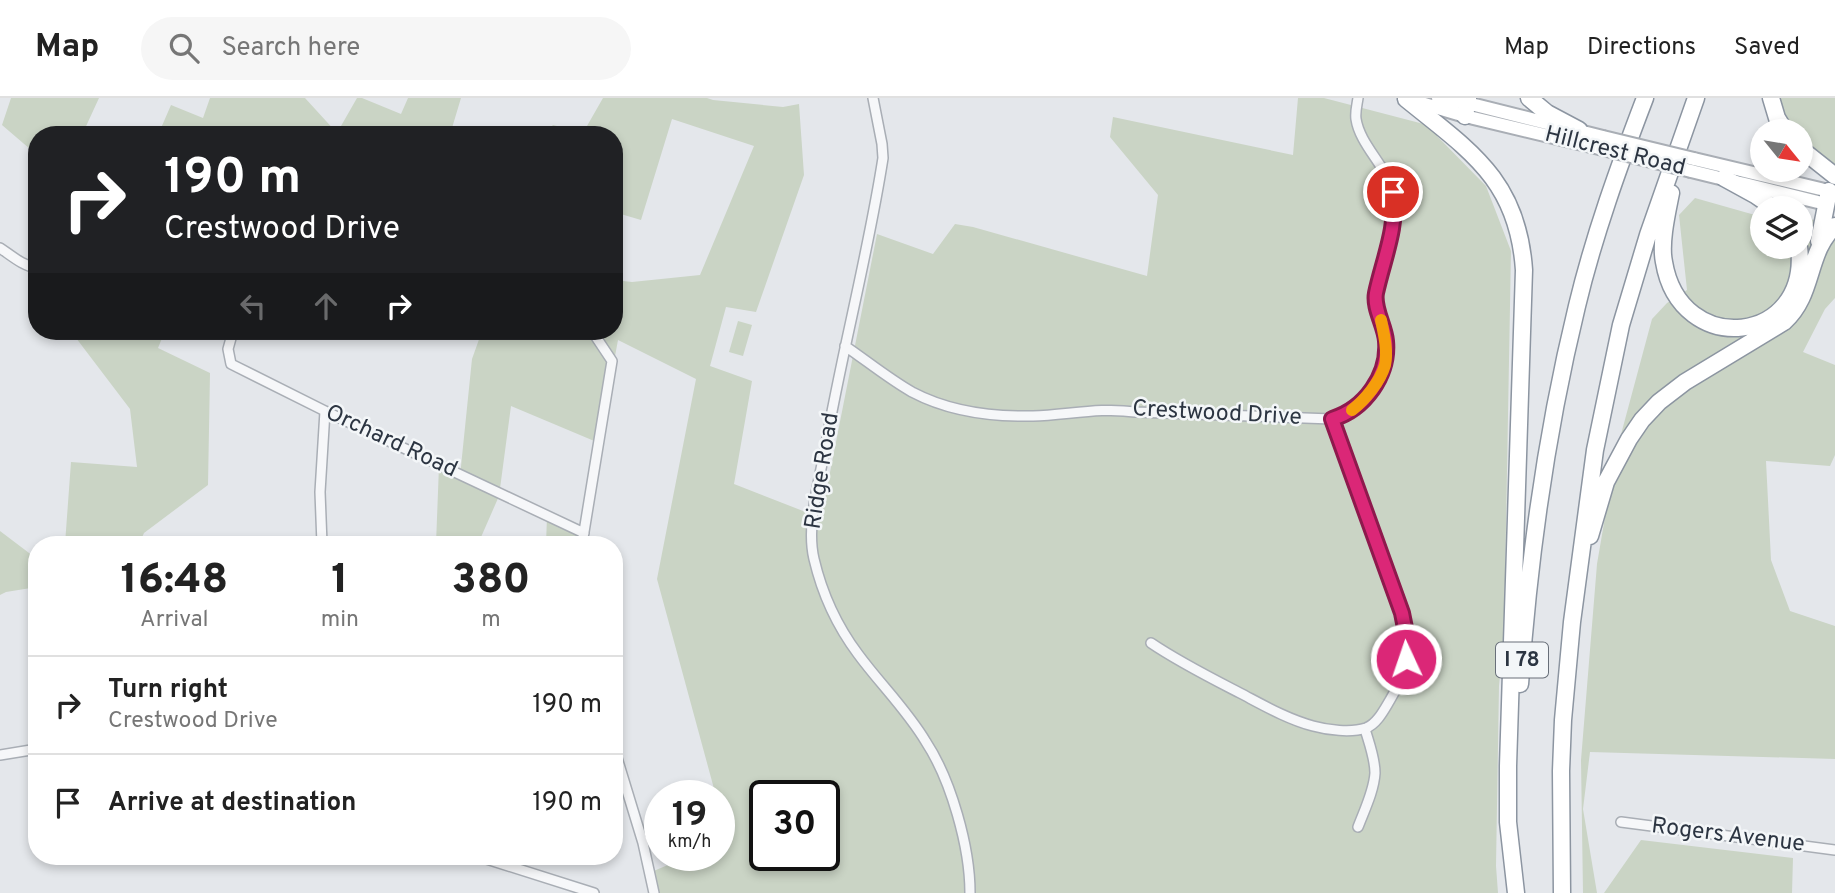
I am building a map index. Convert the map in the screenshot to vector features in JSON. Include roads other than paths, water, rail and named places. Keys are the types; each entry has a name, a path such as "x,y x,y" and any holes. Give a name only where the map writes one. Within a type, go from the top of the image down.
{"highway":[{"path":"1405,98 1462,144 1494,179 1513,214 1523,255 1508,766 1508,822 1517,893"},
{"path":"1529,98 1547,113 1579,131"},
{"path":"1630,136 1633,98"},
{"name":"I 78","path":"1517,893 1519,704 1526,617 1542,488 1577,305 1604,212 1644,98"},
{"name":"I 78","path":"1562,893 1560,771 1570,635 1595,450 1621,326 1648,235 1696,98"},
{"path":"1771,98 1778,119"},
{"path":"1681,139 1665,221 1663,261 1671,286 1682,305 1705,323 1721,328 1746,328 1759,324 1785,306 1799,276 1800,259"},
{"path":"1578,571 1606,482 1642,420 1659,402 1685,382 1792,315 1803,296 1817,254 1830,190 1813,166"},
{"path":"1724,178 1756,196"},
{"path":"1817,254 1827,233 1835,226"}],"main road":[{"name":"Hillcrest Road","path":"1405,98 1467,106 1579,131 1600,142"},
{"name":"Hillcrest Road","path":"1438,98 1693,165 1830,190"},
{"name":"Hillcrest Road","path":"1693,165 1724,178 1830,190"}],"street":[{"name":"Ridge Road","path":"873,98 883,158 831,412 811,539 821,583 843,631 932,752 949,792 964,842 970,893"},
{"name":"Crestwood Drive","path":"845,346 911,391 959,409 1002,416 1117,409 1135,412 1332,419 1344,415 1370,393 1385,365 1386,340 1375,297 1394,223 1395,203 1390,184 1358,128 1355,114 1358,98"},
{"path":"0,248 28,266"},
{"name":"Orchard Road","path":"230,340 228,349 231,364 584,533"},
{"path":"583,536 612,361 598,340"},
{"path":"322,536 320,492 325,411"},
{"path":"1150,643 1177,661 1296,720 1329,730 1365,729 1382,714 1405,672 1407,638 1402,613 1332,419"},
{"path":"1358,827 1375,776 1365,729"},
{"path":"0,755 28,750"},
{"path":"623,777 643,843 654,893"},
{"name":"Rogers Avenue","path":"1621,822 1835,850"},
{"path":"505,865 594,893"}]}
